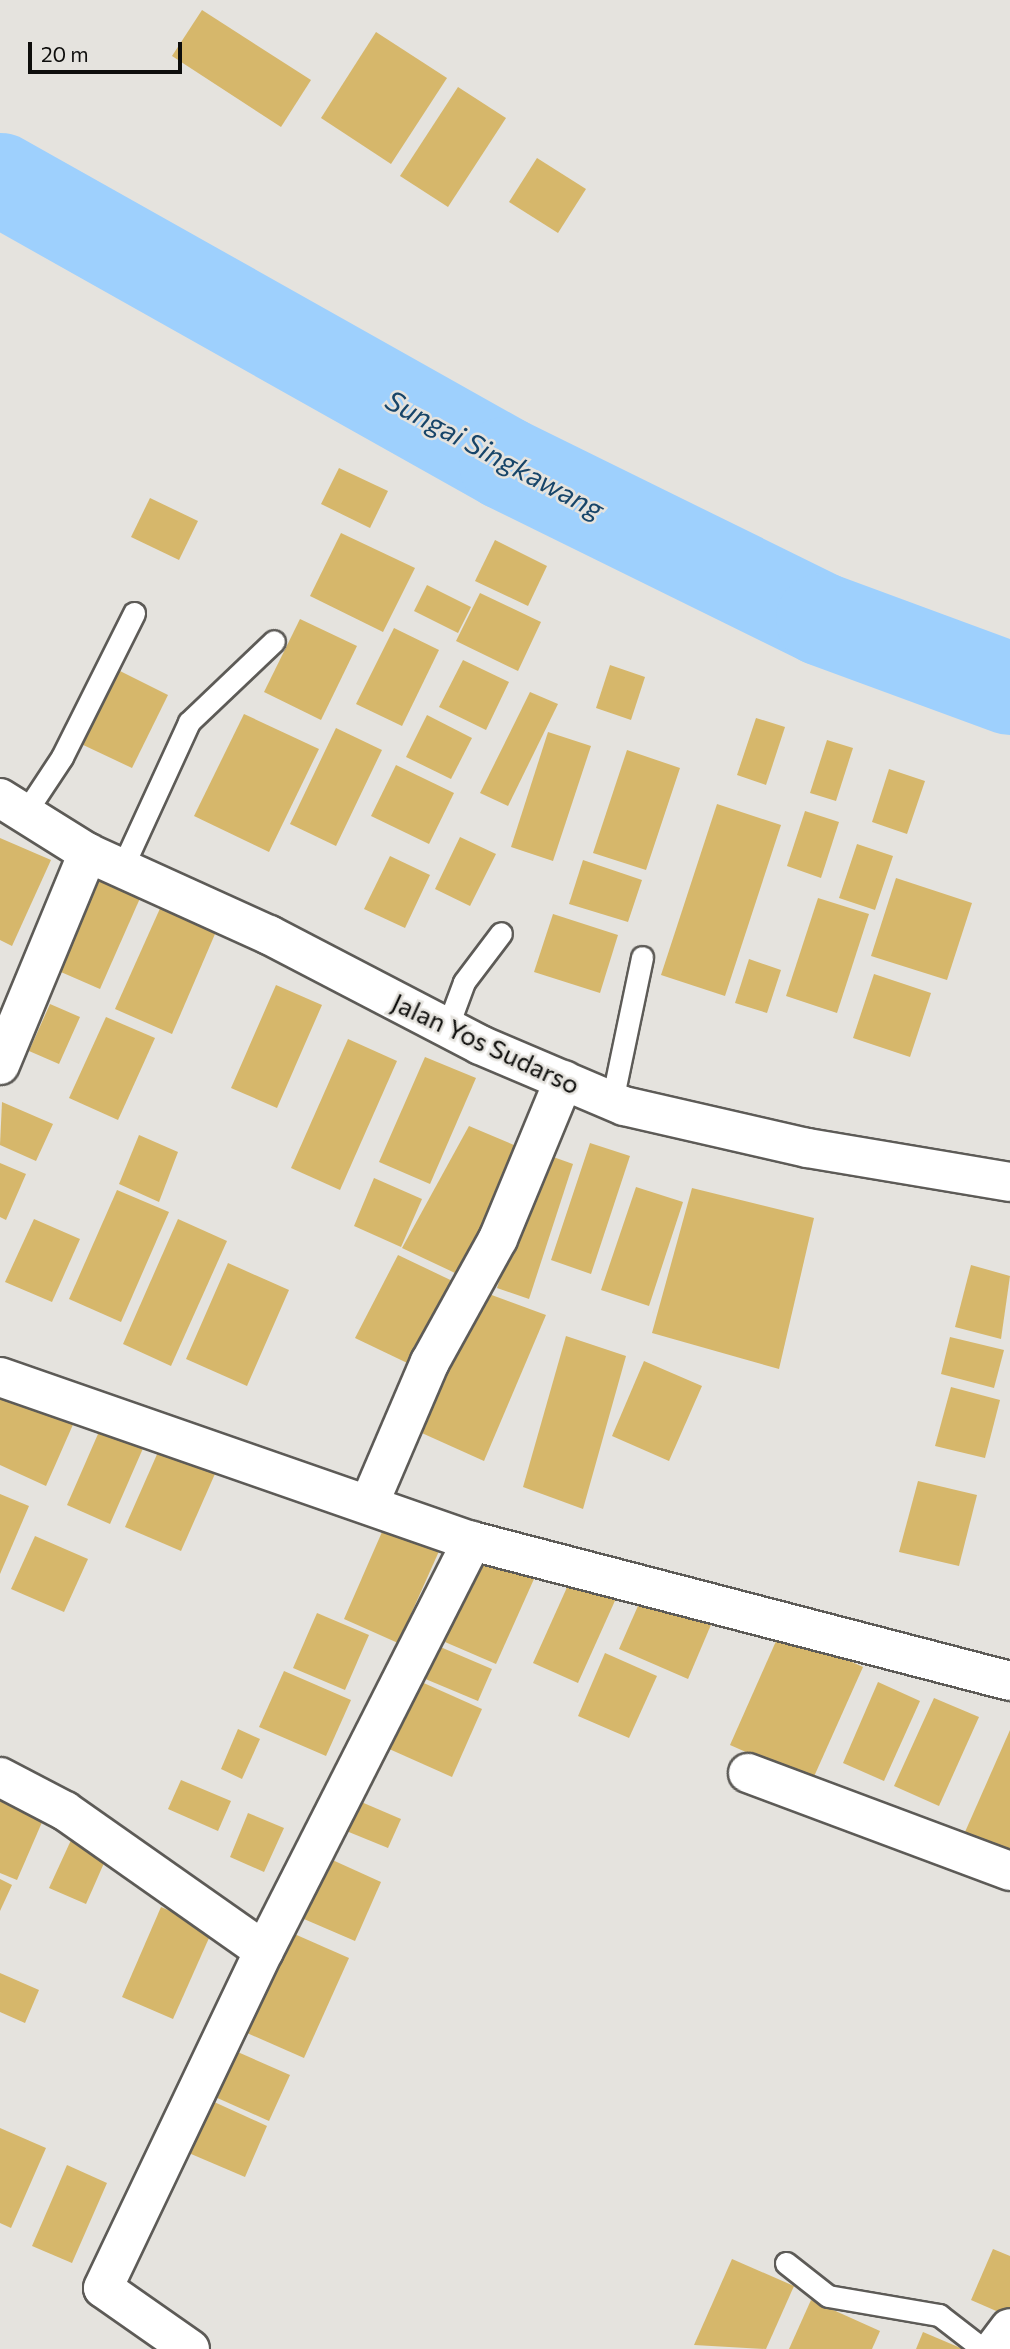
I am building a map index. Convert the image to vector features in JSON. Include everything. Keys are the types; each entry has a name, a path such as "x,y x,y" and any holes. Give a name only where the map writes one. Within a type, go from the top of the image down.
{"street":[{"name":"Jalan Yos Sudarso","path":"12,806 105,860 447,1028 612,1101 807,1148 1010,1182"},
{"path":"0,1065 105,860"},
{"path":"369,1504 430,1362 498,1240 564,1080"},
{"path":"0,1377 472,1541 1010,1681"},
{"path":"190,2349 103,2288 264,1951 472,1541"},
{"path":"748,1773 1010,1871"},
{"path":"0,1777 65,1811 264,1951"},
{"path":"994,2349 1010,2328"}],"lane":[{"path":"12,806 61,757 134,613"},
{"path":"105,860 189,722 274,641"},
{"path":"447,1028 464,982 501,933"},
{"path":"612,1101 642,957"},
{"path":"786,2263 828,2295 939,2315 983,2349"}],"building":[{"path":"202,10 311,80 281,127 172,56"},
{"path":"376,32 447,78 391,164 321,118"},
{"path":"458,87 506,118 448,207 400,176"},
{"path":"537,158 586,189 558,233 509,202"},
{"path":"339,468 388,491 370,528 321,504"},
{"path":"150,498 198,521 179,560 131,537"},
{"path":"341,533 415,568 383,632 310,596"},
{"path":"495,540 547,566 528,606 475,581"},
{"path":"427,585 471,607 458,633 414,611"},
{"path":"480,593 541,622 518,671 456,641"},
{"path":"300,619 357,646 321,720 264,692"},
{"path":"394,628 439,650 402,726 356,704"},
{"path":"463,660 509,682 486,730 439,707"},
{"path":"610,665 645,677 631,720 596,708"},
{"path":"116,669 168,695 132,768 79,743"},
{"path":"530,692 558,704 508,806 480,793"},
{"path":"244,714 319,749 269,852 194,816"},
{"path":"427,715 472,738 451,779 406,757"},
{"path":"756,718 785,727 766,785 737,775"},
{"path":"336,728 382,750 336,846 290,824"},
{"path":"548,732 591,746 553,861 511,847"},
{"path":"827,740 853,748 836,801 810,793"},
{"path":"627,750 680,768 646,870 593,853"},
{"path":"396,765 454,793 429,844 371,816"},
{"path":"889,769 925,781 907,834 872,822"},
{"path":"717,804 781,825 725,996 661,975"},
{"path":"805,811 839,822 821,878 787,866"},
{"path":"460,837 496,854 470,906 435,889"},
{"path":"0,838 51,860 12,946 0,940"},
{"path":"857,844 893,856 875,910 839,898"},
{"path":"390,856 430,875 405,928 364,909"},
{"path":"583,860 642,880 628,922 569,904"},
{"path":"95,876 141,896 100,989 54,969"},
{"path":"896,878 972,903 947,980 871,956"},
{"path":"818,898 869,914 837,1013 786,996"},
{"path":"162,904 218,927 172,1034 115,1009"},
{"path":"553,914 618,935 600,993 534,972"},
{"path":"749,959 781,970 767,1013 735,1003"},
{"path":"874,974 931,993 910,1057 853,1038"},
{"path":"276,985 322,1005 277,1108 231,1088"},
{"path":"50,1004 80,1017 59,1064 29,1051"},
{"path":"106,1017 155,1038 118,1120 69,1098"},
{"path":"348,1039 397,1061 340,1190 291,1168"},
{"path":"425,1057 476,1078 430,1184 379,1162"},
{"path":"2,1102 53,1124 36,1161 0,1145"},
{"path":"469,1126 528,1151 472,1281 402,1248"},
{"path":"139,1135 178,1152 159,1202 119,1184"},
{"path":"590,1143 630,1156 591,1274 551,1260"},
{"path":"542,1153 573,1164 529,1299 497,1288"},
{"path":"0,1163 26,1174 6,1220 0,1217"},
{"path":"374,1178 422,1199 401,1247 354,1226"},
{"path":"636,1187 683,1202 649,1306 601,1290"},
{"path":"692,1188 814,1218 779,1369 652,1333"},
{"path":"117,1190 169,1212 121,1322 69,1299"},
{"path":"34,1219 80,1239 52,1302 5,1282"},
{"path":"178,1219 227,1241 171,1366 123,1344"},
{"path":"398,1255 463,1286 424,1371 355,1338"},
{"path":"228,1263 289,1290 247,1386 186,1359"},
{"path":"971,1265 1010,1276 1001,1339 955,1327"},
{"path":"470,1287 546,1315 484,1461 404,1425"},
{"path":"566,1336 626,1356 583,1509 523,1487"},
{"path":"950,1337 1004,1350 994,1388 941,1374"},
{"path":"644,1361 702,1386 669,1461 612,1436"},
{"path":"0,1387 75,1420 46,1486 0,1465"},
{"path":"951,1387 1000,1400 985,1458 935,1446"},
{"path":"105,1418 148,1437 110,1524 67,1505"},
{"path":"162,1443 218,1467 181,1551 125,1527"},
{"path":"918,1481 977,1495 959,1566 899,1552"},
{"path":"0,1494 29,1506 0,1574"},
{"path":"389,1516 444,1540 398,1643 344,1619"},
{"path":"35,1536 88,1559 64,1612 11,1589"},
{"path":"486,1548 538,1570 496,1664 445,1642"},
{"path":"573,1574 618,1594 578,1683 533,1663"},
{"path":"645,1590 713,1620 688,1679 619,1649"},
{"path":"317,1613 369,1635 345,1690 293,1668"},
{"path":"781,1630 863,1667 812,1781 730,1745"},
{"path":"438,1646 492,1669 478,1701 423,1678"},
{"path":"605,1653 657,1676 629,1738 578,1716"},
{"path":"284,1671 351,1700 326,1756 259,1727"},
{"path":"408,1676 482,1709 452,1777 378,1744"},
{"path":"878,1682 920,1701 884,1781 843,1763"},
{"path":"934,1698 979,1717 939,1806 894,1786"},
{"path":"238,1729 260,1739 242,1779 221,1769"},
{"path":"1010,1730 1010,1852 965,1832"},
{"path":"181,1780 231,1801 218,1831 168,1809"},
{"path":"0,1793 46,1813 17,1880 0,1873"},
{"path":"352,1798 401,1819 388,1848 339,1828"},
{"path":"248,1813 284,1828 264,1872 230,1857"},
{"path":"72,1838 108,1854 86,1904 49,1888"},
{"path":"317,1853 381,1882 355,1941 290,1913"},
{"path":"0,1879 12,1885 0,1911"},
{"path":"161,1907 213,1929 173,2019 122,1997"},
{"path":"283,1929 349,1958 304,2058 238,2029"},
{"path":"0,1973 39,1990 25,2023 0,2012"},
{"path":"224,2046 290,2075 269,2121 204,2092"},
{"path":"201,2096 267,2126 245,2177 177,2148"},
{"path":"0,2128 46,2148 11,2228 0,2223"},
{"path":"67,2165 107,2183 72,2263 32,2246"},
{"path":"993,2249 1010,2256 1010,2317 971,2300"},
{"path":"732,2259 794,2286 766,2349 694,2345"},
{"path":"811,2300 880,2331 872,2349 789,2349"},
{"path":"923,2332 963,2349 916,2349"}],"waterway":[{"name":"Sungai Singkawang","path":"0,179 505,463 822,619 1010,688"}]}
